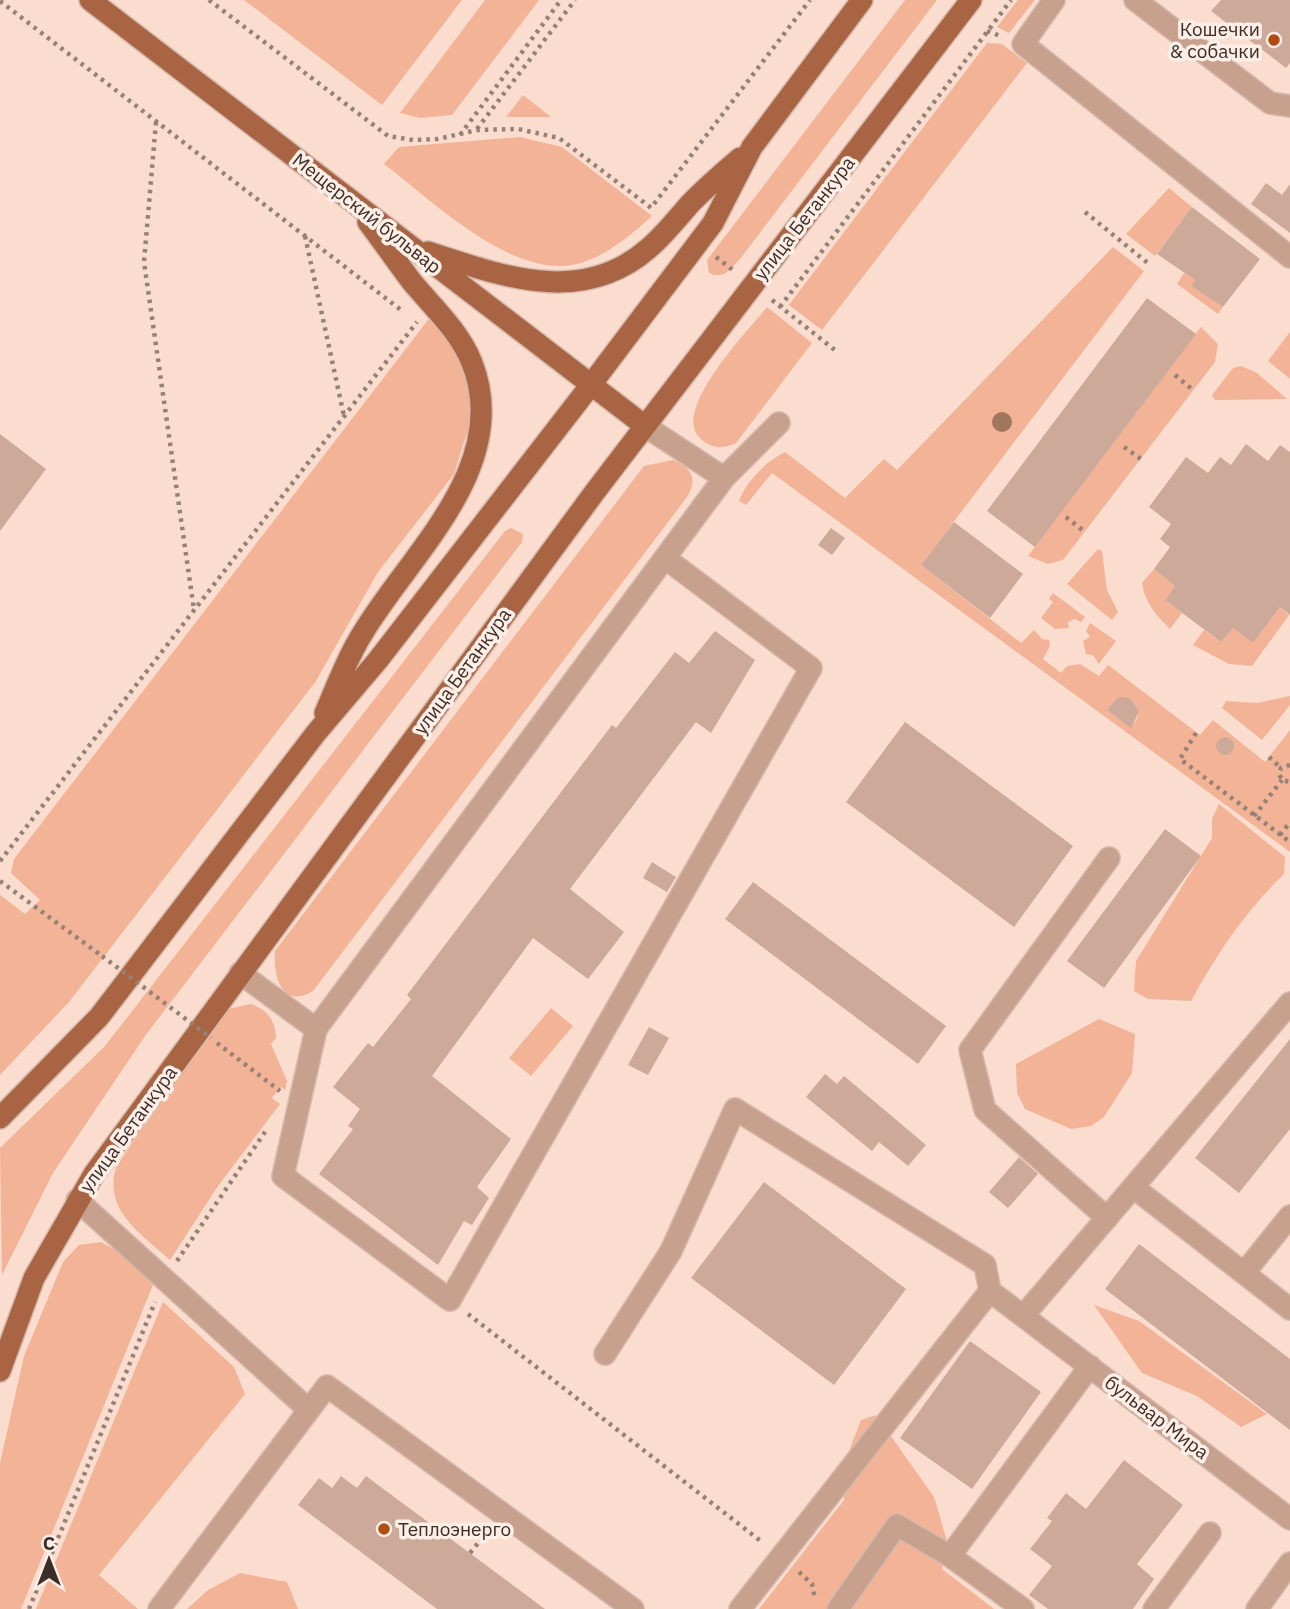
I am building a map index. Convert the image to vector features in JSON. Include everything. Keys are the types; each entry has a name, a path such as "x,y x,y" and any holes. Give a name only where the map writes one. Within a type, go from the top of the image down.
{"main road":[{"name":"Мещерский бульвар","path":"90,0 645,426"},
{"path":"411,246 505,277 568,284 596,278 625,266 649,249 691,204 752,146 862,0"},
{"name":"улица Бетанкура","path":"0,1371 34,1278 77,1200 240,973 645,426 971,0"},
{"path":"0,1118 99,1017 316,733 379,660 713,223 752,146"},
{"path":"316,733 363,632 465,483 477,455 482,419 480,387 472,360 453,330 352,201"}],"street":[{"path":"1054,0 1023,44 1290,257"},
{"path":"1135,0 1270,103 1290,106"},
{"path":"666,558 811,668 450,1300 283,1176 316,1029 724,478 779,423"},
{"path":"645,426 724,478"},
{"path":"1107,1218 985,1110 970,1050 1109,858"},
{"path":"240,973 316,1029"},
{"path":"1024,1315 1290,1003"},
{"path":"605,1354 671,1251 735,1110 985,1265 990,1291 740,1609"},
{"path":"1133,1187 1290,1309"},
{"path":"77,1200 309,1410"},
{"path":"1244,1273 1290,1216"},
{"name":"бульвар Мира","path":"990,1291 1288,1514"},
{"path":"950,1556 1090,1366"},
{"path":"162,1606 327,1386 633,1609"},
{"path":"838,1609 897,1525 950,1556 1023,1609"},
{"path":"1154,1609 1210,1533"},
{"path":"1257,1609 1290,1563"}],"path":[{"path":"209,0 388,136 413,140 459,135 477,130 518,129 559,138 673,224"},
{"path":"459,135 561,0"},
{"path":"477,130 575,0"},
{"path":"651,208 810,0"},
{"path":"780,307 1011,0"},
{"path":"0,1 417,322 0,861"},
{"path":"156,121 144,262 194,611"},
{"path":"1085,212 1149,264"},
{"path":"304,236 344,417"},
{"path":"698,243 836,351"},
{"path":"1175,375 1193,390"},
{"path":"1124,447 1141,459"},
{"path":"1066,517 1085,532"},
{"path":"1196,733 1180,759 1290,842"},
{"path":"1269,757 1281,768"},
{"path":"1281,768 1290,765"},
{"path":"1281,768 1279,774 1282,780 1290,782"},
{"path":"1254,816 1282,780"},
{"path":"1280,835 1290,822"},
{"path":"0,881 34,903 290,1099"},
{"path":"29,1609 165,1277 269,1127"},
{"path":"450,1300 781,1557 812,1584 816,1609"}],"shaded area":[{"path":"244,0 462,0 382,105"},
{"path":"485,0 539,0 452,115 420,118 400,113"},
{"path":"905,0 937,0 740,259 723,274 709,273 707,260"},
{"path":"1018,0 1035,0 1009,33 997,27"},
{"path":"987,43 1002,44 1027,63 822,330 789,305"},
{"path":"523,95 551,117 506,117"},
{"path":"520,137 562,147 652,216 610,249 581,263 556,266 529,261 502,250 476,234 384,164 399,147"},
{"path":"1169,188 1192,207 1155,256 1126,234"},
{"path":"1113,247 1144,271 921,565 1021,643 1034,630 1042,639 1049,640 1050,646 1043,659 1061,673 1067,666 1080,664 1099,676 1108,665 1200,735 1213,720 1265,762 1290,730 1290,852 772,473 746,505 739,501 758,473 785,452 845,498 884,459 897,470","holes":["1117,698 1131,699 1139,712 1131,727 1107,710"]},
{"path":"1184,273 1195,280 1191,286 1223,307 1218,314 1177,284"},
{"path":"767,307 812,343 736,443 722,447 709,445 701,439 694,427 695,410 715,372"},
{"path":"431,316 463,366 469,396 470,423 454,474 378,572 316,681 69,1002 0,1075 0,895 25,914 40,900 11,873 14,859"},
{"path":"1201,327 1218,344 1215,362 1063,560 1048,564 1028,556"},
{"path":"1290,332 1290,379 1268,361"},
{"path":"1241,366 1257,373 1287,399 1215,400 1212,395 1233,368"},
{"path":"673,460 689,470 691,475 692,485 687,497 313,991 302,996 286,993 278,979 275,951 644,466"},
{"path":"511,528 523,534 522,542 145,1036 53,1173 2,1275 0,1148 105,1046 505,531"},
{"path":"1098,549 1102,551 1107,590 1118,612 1112,620 1067,584"},
{"path":"1154,569 1175,586 1165,600 1182,613 1170,629 1152,608 1143,590 1142,583"},
{"path":"1053,593 1085,617 1081,622 1075,619 1068,622 1069,628 1055,629 1041,618 1053,602 1049,599"},
{"path":"1280,607 1289,615 1252,666 1229,664 1193,645 1204,630 1221,642 1233,628 1253,643"},
{"path":"1090,623 1116,641 1099,664 1093,655 1086,654 1083,641 1090,637 1086,631"},
{"path":"1290,696 1290,705 1262,740 1222,708 1226,701 1257,703"},
{"path":"1219,804 1285,857 1284,874 1233,934 1191,1001 1148,999 1134,991 1136,961 1212,838 1212,819"},
{"path":"251,1004 262,1009 274,1026 276,1038 271,1044 287,1081 285,1090 281,1087 272,1098 280,1104 218,1186 170,1260 137,1231 120,1209 113,1183 116,1167 223,1010"},
{"path":"551,1008 573,1026 531,1076 509,1058"},
{"path":"1099,1019 1135,1034 1132,1073 1104,1117 1091,1126 1071,1129 1025,1109 1017,1093 1016,1064"},
{"path":"101,1242 119,1252 153,1285 21,1609 0,1609 0,1463 24,1356 63,1262 79,1245"},
{"path":"163,1302 234,1367 245,1394 99,1575 138,1609 36,1609"},
{"path":"1094,1305 1139,1321 1267,1414 1241,1427 1197,1396 1142,1373"},
{"path":"876,1415 934,1497 948,1544 942,1569 994,1609 759,1609 844,1500 844,1464 861,1420"},
{"path":"240,1573 287,1582 298,1609 187,1609 208,1590"}],"building":[{"path":"1221,0 1290,0 1290,63 1286,68 1211,11"},
{"path":"1266,183 1282,195 1290,184 1290,233 1251,204"},
{"path":"1192,207 1260,259 1223,307 1191,286 1195,280 1157,254"},
{"path":"1147,298 1196,334 1035,547 987,511"},
{"path":"0,434 46,469 0,531"},
{"path":"1246,444 1268,461 1280,445 1290,452 1290,615 1280,607 1253,643 1233,628 1221,642 1165,600 1175,586 1154,569 1170,547 1160,539 1171,524 1149,507 1186,457 1208,473 1220,457 1231,465"},
{"path":"954,522 1023,574 990,618 921,565"},
{"path":"831,528 845,538 832,555 818,545"},
{"path":"715,631 755,660 711,733 696,722 570,889 624,932 588,979 533,938 432,1076 511,1139 477,1187 489,1198 472,1225 464,1221 438,1265 319,1174 353,1129 348,1126 360,1109 333,1087 368,1043 373,1047 411,999 407,995 612,725 616,728 675,652 689,663"},
{"path":"1117,698 1131,699 1139,712 1131,728 1107,710"},
{"path":"905,722 1073,846 1014,927 846,802"},
{"path":"1221,737 1229,737 1234,746 1232,753 1221,755 1216,750 1216,742"},
{"path":"1165,829 1201,856 1104,988 1067,961"},
{"path":"652,862 676,877 667,892 643,878"},
{"path":"753,882 946,1026 918,1064 725,919"},
{"path":"649,1027 669,1038 648,1075 628,1065"},
{"path":"1290,1039 1290,1129 1239,1193 1195,1158"},
{"path":"825,1074 837,1084 844,1076 926,1145 908,1166 879,1142 872,1151 806,1097"},
{"path":"1019,1157 1038,1174 1008,1208 989,1192"},
{"path":"764,1182 906,1289 834,1385 691,1278"},
{"path":"1139,1244 1290,1359 1290,1430 1105,1289"},
{"path":"970,1341 1041,1392 972,1489 900,1438"},
{"path":"1124,1460 1183,1505 1137,1564 1154,1579 1133,1609 1048,1609 1029,1595 1052,1566 1030,1549 1052,1521 1047,1518 1066,1493 1086,1509"},
{"name":"Теплоэнерго","path":"341,1476 357,1488 366,1476 545,1609 437,1609 298,1505 319,1478 332,1488"}],"place":[{"name":"Кошечки & собачки","path":"1274,40"},
{"name":"Теплоэнерго","path":"384,1529"}]}
